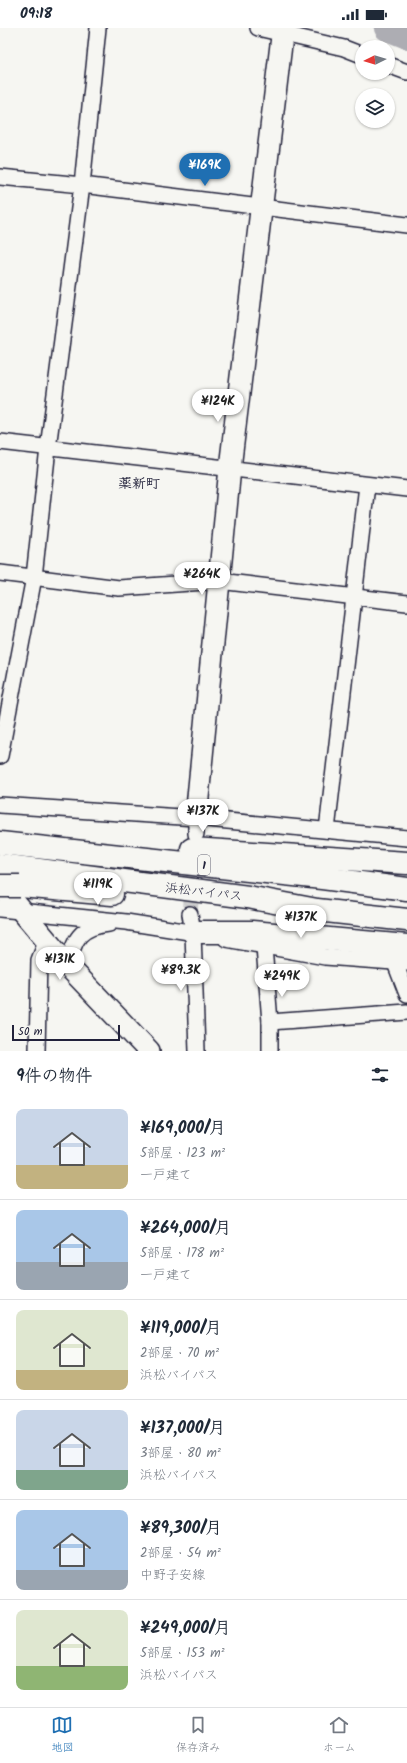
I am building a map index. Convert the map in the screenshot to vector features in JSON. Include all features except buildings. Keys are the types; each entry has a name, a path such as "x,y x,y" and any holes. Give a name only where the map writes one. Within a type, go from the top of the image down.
{"highway":[{"name":"浜松バイパス","path":"0,843 322,878 407,890"},
{"name":"1","path":"41,847 160,847 407,863"},
{"path":"5,878 407,920"},
{"path":"192,923 403,957"}],"street":[{"path":"0,756 34,576 48,448 82,186 98,28"},
{"path":"258,28 282,31 355,52"},
{"path":"196,826 230,468 282,31"},
{"path":"395,68 407,72"},
{"path":"0,177 407,224"},
{"path":"0,442 407,489"},
{"path":"327,830 367,485"},
{"path":"0,573 34,576 119,588 220,581 407,603"},
{"path":"0,806 196,826 327,830 407,838"},
{"path":"5,878 23,911 68,966 149,1051"},
{"path":"0,909 126,922 192,923 264,947 325,957 403,957 407,994"},
{"path":"68,966 72,947 84,931 96,925 126,922"},
{"path":"192,923 197,1051"},
{"path":"37,1051 39,960 47,940"},
{"path":"264,947 270,1022 270,1051"},
{"path":"270,1022 407,1012"}],"waterway":[{"path":"387,28 407,36"}],"tunnel":[{"path":"190,914 195,855"}],"district":[{"name":"薬新町","path":"139,483"}]}
